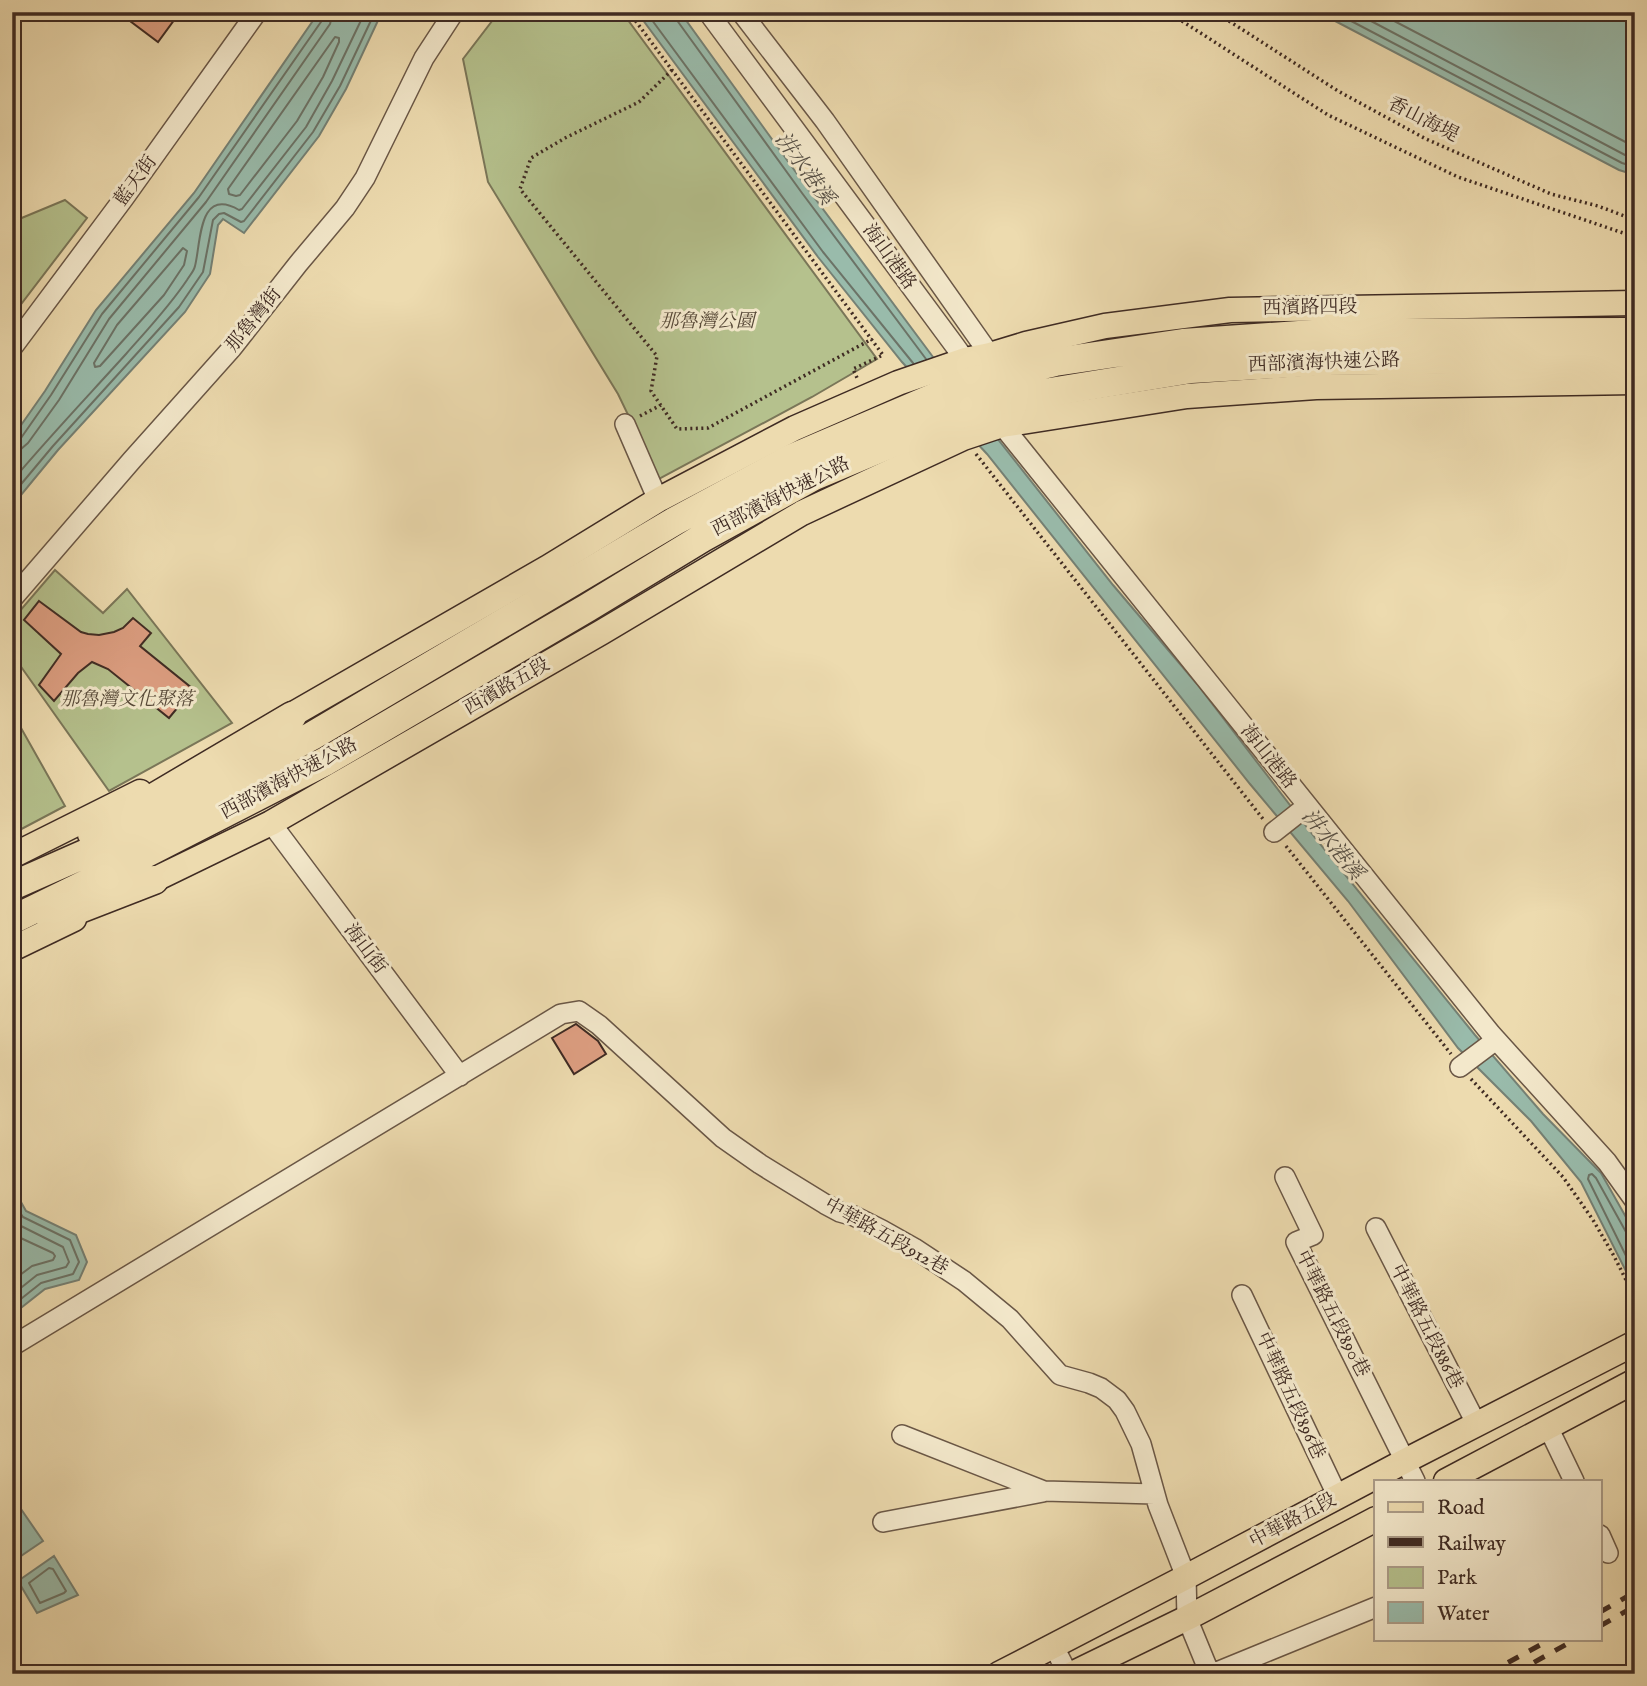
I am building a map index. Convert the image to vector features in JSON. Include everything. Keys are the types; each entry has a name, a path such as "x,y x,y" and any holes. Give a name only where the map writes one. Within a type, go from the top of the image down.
{"highway":[{"name":"西部濱海快速公路","path":"12,884 131,834 312,736 675,521 788,460 986,383 1055,362 1183,343 1341,332 1635,332"},
{"name":"西部濱海快速公路","path":"12,920 326,761 702,538 986,383 1327,361 1635,358"},
{"path":"12,884 292,716"},
{"path":"12,935 153,880"}],"main road":[{"name":"西濱路四段","path":"986,383 1026,344 1105,326 1230,310 1635,303"},
{"path":"12,856 292,716 547,568 658,500 795,428 898,383 986,383 1187,396 1316,387 1635,383"},
{"name":"西濱路五段","path":"12,949 271,823 802,513 963,438 986,383"},
{"name":"中華路五段","path":"1385,1480 1410,1471 1477,1425 1629,1345"},
{"path":"1448,1480 1635,1381"},
{"name":"中華路五段","path":"999,1674 1338,1497 1374,1484"},
{"name":"中華路五段","path":"1070,1674 1187,1618 1374,1520"}],"street":[{"name":"藍天街","path":"12,348 124,198 257,12"},
{"name":"那魯灣街","path":"12,599 232,348 345,208 365,177 424,58 454,12"},
{"name":"海山港路","path":"708,12 1307,806 1496,1040 1607,1162 1635,1201"},
{"name":"海山港路","path":"741,12 833,132 986,383"},
{"path":"808,146 833,132"},
{"path":"625,424 658,500"},
{"path":"1273,832 1307,806"},
{"name":"海山街","path":"271,823 460,1076"},
{"name":"中華路五段912巷","path":"460,1076 561,1014 579,1011 599,1025 737,1149 825,1204 882,1230 971,1286 1010,1320 1060,1375 1101,1388 1117,1400 1125,1411 1135,1430 1186,1577 1187,1618"},
{"path":"1460,1067 1496,1040"},
{"path":"12,1346 460,1076"},
{"name":"中華路五段890巷","path":"1285,1177 1313,1235 1296,1242 1410,1471"},
{"name":"中華路五段886巷","path":"1376,1228 1477,1425"},
{"name":"中華路五段896巷","path":"1242,1295 1338,1497"},
{"path":"1548,1427 1574,1480"},
{"path":"902,1435 1044,1491"},
{"path":"883,1522 1044,1491 1155,1494"},
{"path":"1187,1618 1211,1674 1374,1608"},
{"path":"1053,1645 1070,1674"}],"path":[{"path":"629,12 883,355 853,369 860,384"},
{"path":"1168,12 1328,115 1458,177 1635,237"},
{"name":"香山海堤","path":"1215,12 1338,91 1426,139 1551,194 1598,206 1635,220"},
{"path":"672,71 639,102 565,138 531,158 520,189 657,356 651,391 677,429 708,428 872,339"},
{"path":"625,424 661,405"},
{"path":"963,438 1460,1067 1563,1177 1593,1220 1635,1298"}],"green space":[{"name":"那魯灣公園","path":"499,12 622,12 877,359 659,479 618,394 488,182 463,59"},
{"path":"65,200 87,218 12,316 12,222"},
{"name":"那魯灣文化聚落","path":"55,570 103,613 127,589 232,723 109,791 12,654 12,620"},
{"path":"12,712 65,806 12,834"}],"water":[{"path":"319,12 382,12 346,89 319,136 244,233 223,219 218,225 210,274 185,312 58,450 12,506 12,438 96,310 194,193"},
{"path":"637,12 680,12 933,357 1113,585 1197,684 1316,839 1475,1035 1543,1114 1601,1173 1635,1233 1635,1289 1581,1182 1531,1121 1458,1048 1348,901 1250,784 987,454 902,362 818,257"},
{"path":"1318,12 1635,12 1635,175 1619,170"},
{"path":"12,1186 26,1211 76,1235 87,1262 79,1280 45,1289 12,1315"},
{"path":"12,1496 43,1541 12,1562"},
{"path":"54,1556 78,1595 37,1613 18,1581"}],"building":[{"path":"136,12 180,12 158,42 130,21"},
{"path":"39,601 81,632 88,634 114,632 123,628 133,618 151,633 140,646 193,689 169,718 108,669 92,662 78,673 54,701 39,685 61,654 24,620"},
{"path":"576,1024 598,1041 606,1054 574,1074 552,1038"}],"railway":[{"path":"1602,1611 1635,1592"},
{"path":"1602,1625 1635,1606"},
{"path":"1487,1674 1549,1640"},
{"path":"1513,1674 1574,1640"}],"water label":[{"name":"汫水港溪","path":"804,169"},
{"name":"汫水港溪","path":"1332,845"}]}
